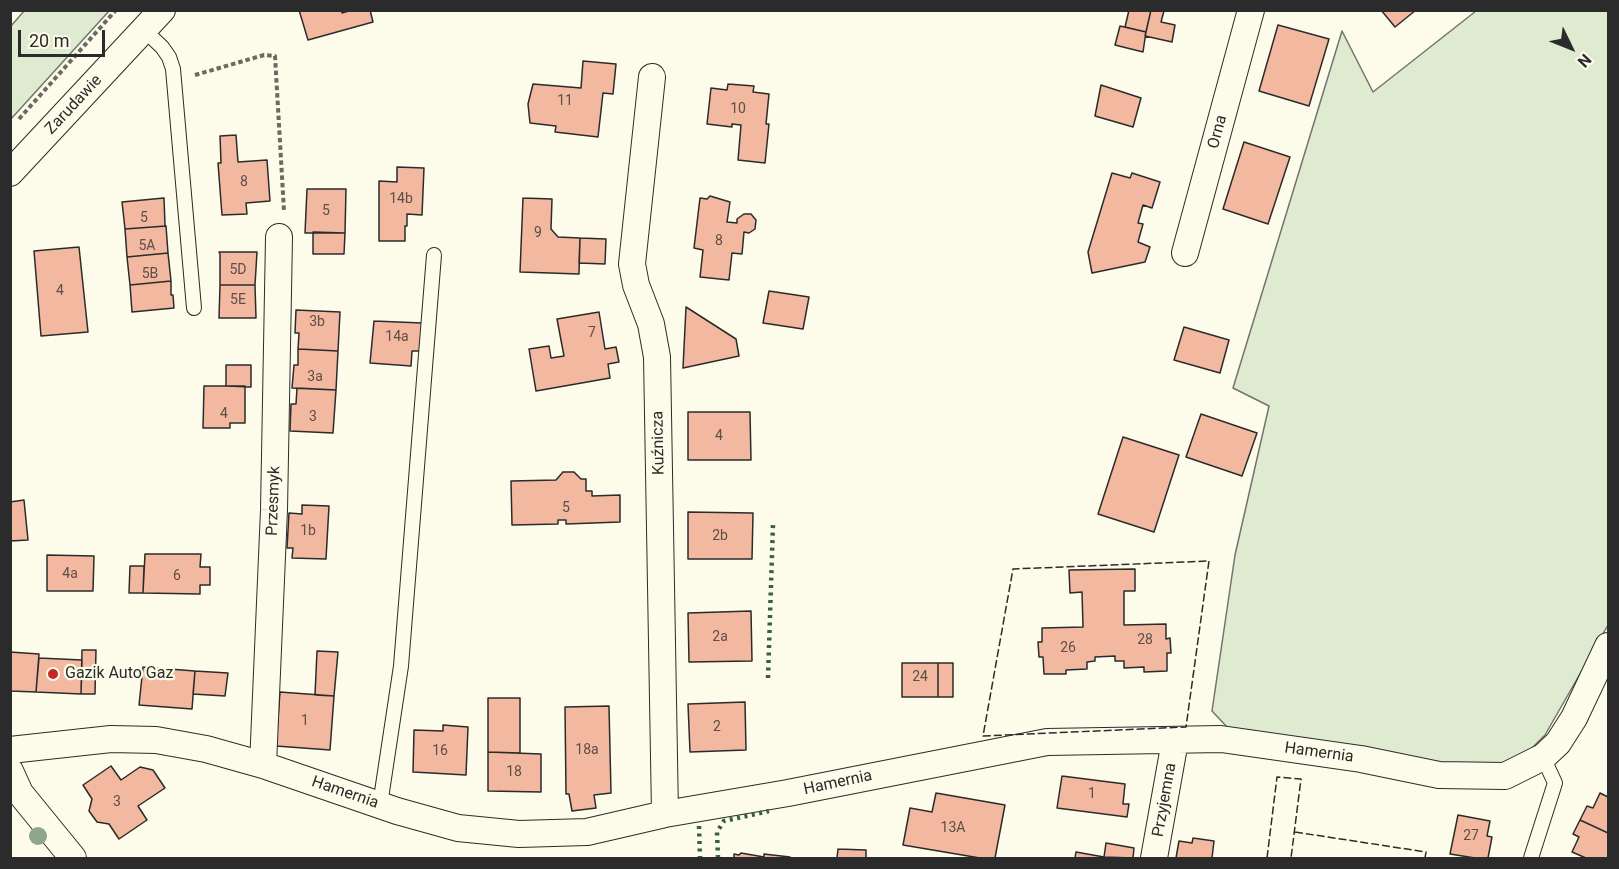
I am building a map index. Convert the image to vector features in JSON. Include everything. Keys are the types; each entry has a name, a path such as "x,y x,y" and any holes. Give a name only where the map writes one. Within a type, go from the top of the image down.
{"street":[{"name":"Zarudawie","path":"10,173 162,10"},
{"name":"Orna","path":"1185,253 1251,10"},
{"name":"Kuźnicza","path":"652,77 632,264 636,285 651,324 657,357 665,814"},
{"name":"Przesmyk","path":"262,765 274,510 279,237"},
{"name":"Hamernia","path":"10,750 111,739 156,740 206,748 458,828 519,834 587,832 665,814 777,795 1047,742 1221,739 1361,759 1439,775 1505,776 1543,757 1558,743 1574,718 1608,646"},
{"name":"Przyjemna","path":"1154,858 1175,741"},
{"path":"10,771 20,792 74,858"}],"lane":[{"path":"144,30 169,57 175,81 194,308"},
{"path":"380,805 401,666 434,255"},
{"path":"1531,858 1555,783 1543,757"}],"path":[{"path":"18,120 116,10"},
{"path":"175,81 264,55 275,56 285,226 279,237"}],"green space":[{"path":"24,11 109,11 11,119 11,26"},
{"path":"1476,11 1608,11 1608,625 1545,735 1519,761 1498,767 1434,766 1228,728 1212,711 1235,555 1269,406 1233,388 1342,31 1373,92"}],"building":[{"path":"299,10 342,10 342,13 352,10 370,10 373,22 308,40"},
{"path":"1129,10 1151,10 1146,32 1125,27"},
{"path":"1151,10 1164,11 1161,22 1175,25 1172,42 1145,36"},
{"path":"1381,10 1416,10 1395,27"},
{"path":"1278,25 1329,39 1309,106 1259,91"},
{"path":"1120,26 1146,32 1143,52 1115,45"},
{"path":"583,61 616,64 613,94 603,93 598,137 555,132 556,126 530,123 528,104 533,84 581,88"},
{"path":"728,84 754,86 753,92 769,94 765,163 738,160 741,125 732,124 732,127 707,124 711,88 727,90"},
{"path":"1101,85 1141,98 1133,127 1095,116"},
{"path":"236,135 238,162 267,160 270,201 246,203 247,214 222,215 218,163 221,163 220,136"},
{"path":"1244,142 1290,157 1268,224 1223,209"},
{"path":"397,167 424,168 422,215 407,214 405,241 379,241 379,181 397,182"},
{"path":"1112,173 1130,178 1132,173 1160,182 1152,208 1143,205 1138,223 1143,224 1138,242 1150,247 1145,262 1092,273 1088,252"},
{"path":"307,189 346,189 345,233 305,233"},
{"path":"710,196 730,202 727,222 737,223 737,219 744,214 751,214 756,220 755,229 749,233 744,232 742,254 732,253 729,280 700,277 703,250 694,248 700,198 707,199"},
{"path":"164,198 166,226 125,229 122,202"},
{"path":"523,198 552,199 551,229 558,237 580,238 579,274 520,272"},
{"path":"166,226 168,253 127,257 125,229"},
{"path":"313,232 345,233 344,254 313,254"},
{"path":"580,238 606,239 605,264 579,263"},
{"path":"79,247 88,332 41,336 34,251"},
{"path":"219,252 257,252 255,285 220,285"},
{"path":"168,253 171,281 130,285 127,257"},
{"path":"171,281 174,308 132,312 130,285"},
{"path":"220,285 255,285 256,318 219,318"},
{"path":"769,291 809,297 803,329 763,323"},
{"path":"686,307 736,339 739,356 683,368"},
{"path":"296,310 340,312 338,351 298,349 299,333 295,333"},
{"path":"599,312 605,349 616,347 619,362 608,364 610,378 536,391 529,349 549,346 551,358 564,356 557,319"},
{"path":"374,321 422,323 420,351 412,351 411,366 370,363"},
{"path":"1184,327 1229,340 1220,373 1174,360"},
{"path":"298,349 338,351 336,390 292,388 294,365 298,365"},
{"path":"226,365 251,365 251,387 226,386"},
{"path":"204,386 245,386 245,423 230,423 230,428 203,428"},
{"path":"297,388 336,390 333,433 290,431 291,404 296,404"},
{"path":"688,412 750,412 751,460 688,460"},
{"path":"1201,414 1257,433 1242,476 1186,457"},
{"path":"1123,437 1179,455 1154,532 1098,514"},
{"path":"563,472 574,472 581,479 586,479 586,491 592,491 592,496 620,495 620,522 566,524 566,520 558,520 558,524 512,525 511,481 556,480"},
{"path":"24,500 28,540 10,541 10,502"},
{"path":"302,505 329,506 326,559 292,558 293,548 287,548 289,513 302,514"},
{"path":"688,512 753,513 752,559 688,559"},
{"path":"145,554 201,554 200,567 210,567 210,585 200,585 200,594 143,593"},
{"path":"47,555 94,556 93,591 47,591"},
{"path":"130,566 144,566 143,593 129,593"},
{"path":"1135,569 1135,591 1124,591 1124,625 1166,624 1166,639 1170,638 1171,653 1167,653 1167,671 1144,672 1144,667 1124,668 1124,661 1115,661 1115,656 1095,657 1095,661 1087,662 1087,669 1066,670 1066,674 1044,674 1043,657 1039,657 1038,642 1042,642 1042,628 1083,627 1082,592 1070,593 1069,570"},
{"path":"751,611 752,661 689,662 688,613"},
{"path":"82,650 96,650 95,694 81,694"},
{"path":"317,651 338,652 334,696 315,695"},
{"path":"10,652 39,654 36,692 10,691"},
{"path":"39,658 82,660 81,694 36,692"},
{"path":"902,663 938,663 938,697 902,697"},
{"path":"938,663 953,663 953,697 938,697"},
{"path":"143,667 195,671 192,709 139,705"},
{"path":"195,671 228,673 225,696 193,694"},
{"path":"280,692 334,696 330,750 276,746"},
{"path":"488,698 520,698 520,753 488,752"},
{"path":"745,702 746,750 690,752 688,704"},
{"path":"609,706 611,793 594,795 596,808 572,811 569,794 566,794 565,707"},
{"path":"443,725 468,727 466,775 413,772 414,730 443,731"},
{"path":"488,752 541,754 541,792 488,791"},
{"path":"111,766 121,780 140,767 153,770 165,788 138,806 147,820 119,839 109,824 97,822 89,811 92,799 83,785"},
{"path":"1062,776 1125,784 1123,804 1129,804 1127,817 1057,808"},
{"path":"936,793 1005,805 995,858 980,858 903,845 910,808 932,812"},
{"path":"1600,793 1608,797 1608,833 1580,820 1587,806 1593,808"},
{"path":"1458,815 1490,821 1487,836 1492,837 1488,858 1450,854"},
{"path":"1580,820 1608,833 1608,858 1586,858 1572,852 1579,837 1573,834"},
{"path":"1193,838 1214,841 1212,858 1176,858 1179,841 1192,843"},
{"path":"1106,843 1134,848 1133,858 1104,857"},
{"path":"838,849 866,850 866,858 837,858"},
{"path":"1076,852 1104,857 1112,858 1075,858"},
{"path":"734,854 790,858 734,858"}],"hedge":[{"path":"768,678 773,524"},
{"path":"718,858 717,832 724,821 769,811"},
{"path":"699,826 700,858"}],"fence":[{"path":"1209,561 1186,727 983,736 1013,569 1209,561"},
{"path":"1267,858 1277,777 1301,779 1291,858"},
{"path":"1295,832 1426,852 1425,858"}],"place":[{"name":"Gazik Auto Gaz","path":"53,674"}]}
